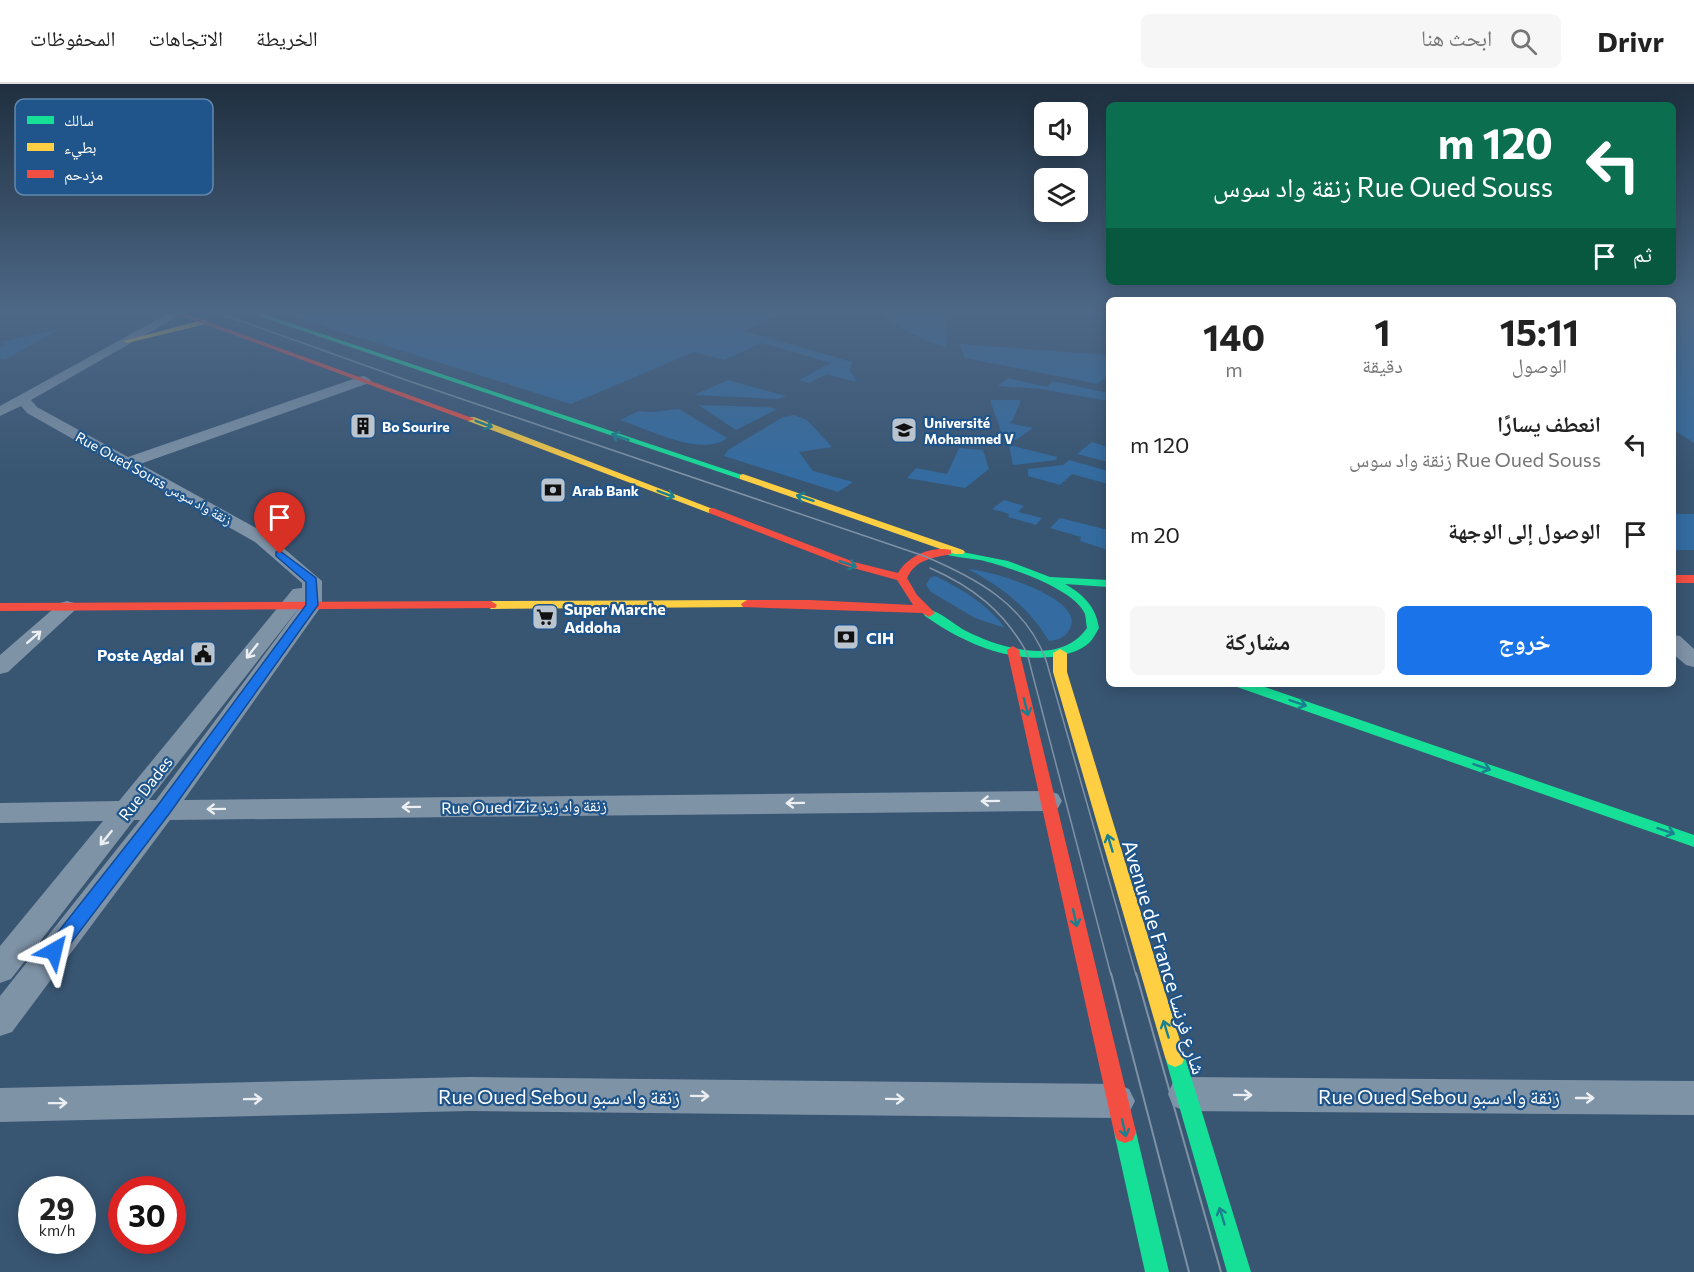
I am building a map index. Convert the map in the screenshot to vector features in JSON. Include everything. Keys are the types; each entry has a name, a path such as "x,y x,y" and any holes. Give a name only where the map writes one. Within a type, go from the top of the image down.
{"main road":[{"path":"326,366 473,419 850,564 898,589 922,609 969,638 1036,654 1060,653 1072,649 1093,638 1093,624 1089,610 1079,600"},
{"path":"413,366 866,518 959,552 996,560 1047,580 1079,600 1106,613"},
{"path":"898,589 907,567 918,559 935,554 959,552"},
{"path":"1676,579 1694,579"},
{"path":"1047,580 1106,583"},
{"path":"823,604 898,589"},
{"path":"1079,600 1106,593"},
{"path":"0,607 68,607 304,597 823,604 922,609"},
{"path":"1013,650 1157,1272"},
{"name":"Avenue de France شارع فرنسا","path":"1060,653 1060,672 1239,1272"},
{"path":"1251,687 1694,841"}],"street":[{"path":"0,412 83,366"},
{"path":"126,463 364,380"},
{"name":"Rue Oued Souss زنقة واد سوس","path":"23,400 32,410 261,538 304,597"},
{"name":"Rue Dades","path":"0,1022 163,810 304,597"},
{"name":"Rue Dades","path":"0,969 304,597"},
{"path":"0,666 68,607"},
{"path":"1676,644 1694,660"},
{"name":"Rue Oued Ziz زنقة واد زيز","path":"0,813 1049,801"},
{"name":"Rue Oued Sebou زنقة واد سبو","path":"0,1105 471,1094 1117,1101"},
{"name":"Rue Oued Sebou زنقة واد سبو","path":"1185,1094 1694,1098"}],"shaded area":[{"path":"451,366 660,366 571,404"},
{"path":"825,366 851,366 850,371 857,382 827,374 809,383 799,380"},
{"path":"1008,366 1106,366 1106,376 1098,384"},
{"path":"1676,366 1694,366 1694,443 1676,431"},
{"path":"1008,378 1047,387 1053,381 1106,393 1106,401 1041,389 998,386"},
{"path":"728,380 786,396 778,399 694,395"},
{"path":"990,400 1021,400 1013,420 1009,423 1033,428 1016,440 1003,437"},
{"path":"698,405 768,407 777,409 736,430"},
{"path":"679,409 727,438 717,443 704,445 690,443 675,440 620,420 639,411"},
{"path":"794,415 807,420 832,447 799,452 813,471 853,482 838,492 724,456 728,450 783,417"},
{"path":"1092,442 1106,446 1106,461 1077,454"},
{"path":"1009,445 1057,457 1056,460 1013,465"},
{"path":"959,448 983,450 989,469 965,488 907,478 916,468 947,474"},
{"path":"1069,460 1106,470 1106,483 1072,474 1060,485 1028,476 1028,469 1063,465"},
{"path":"1004,500 1024,506 1018,512 1042,518 1036,525 1008,517 1009,514 992,509"},
{"path":"1676,514 1694,514 1694,550 1676,550"},
{"path":"1060,518 1106,530 1106,549 1080,541 1081,537 1050,528"},
{"path":"968,569 994,574 1048,595 1062,605 1070,615 1069,630 1062,637 1049,641 1033,618 1014,599"},
{"path":"935,576 973,598 1005,628 975,618 931,592 926,585 930,578"}],"tram line":[{"path":"368,366 924,556 962,574 997,595 1025,623 1037,640 1046,660 1136,975"},
{"path":"930,568 960,583 986,602 1008,625 1027,653 1111,975"},
{"path":"1111,973 1189,1272"},
{"path":"1136,973 1221,1272"}],"traffic: fast":[{"path":"413,366 743,477"},
{"path":"929,613 962,634 1024,654 1064,651 1083,642 1093,628 1091,614 1082,602 1067,590 1048,580 1004,563 947,552"},
{"path":"1047,580 1106,583"},
{"path":"1251,687 1694,841"},
{"path":"1175,1057 1239,1272"},
{"path":"1125,1132 1157,1272"}],"traffic: slow":[{"path":"471,419 713,511"},
{"path":"743,477 959,552"},
{"path":"491,605 747,604"},
{"path":"1060,653 1060,672 1175,1057"}],"traffic: jam":[{"path":"325,366 471,419"},
{"path":"713,511 850,564 901,578"},
{"path":"929,613 912,597 901,578 904,571 920,558 947,552"},
{"path":"1676,579 1694,579"},
{"path":"747,604 922,609"},
{"path":"0,607 491,605"},
{"path":"1013,650 1125,1132"}],"place":[{"name":"Bo Sourire","path":"363,426"},
{"name":"Université Mohammed V","path":"904,430"},
{"name":"Arab Bank","path":"553,490"},
{"name":"Super Marche Addoha","path":"545,617"},
{"name":"CIH","path":"846,637"},
{"name":"Poste Agdal","path":"203,654"}],"route":[{"path":"54,951 163,810 312,605 312,581 280,554"}]}
